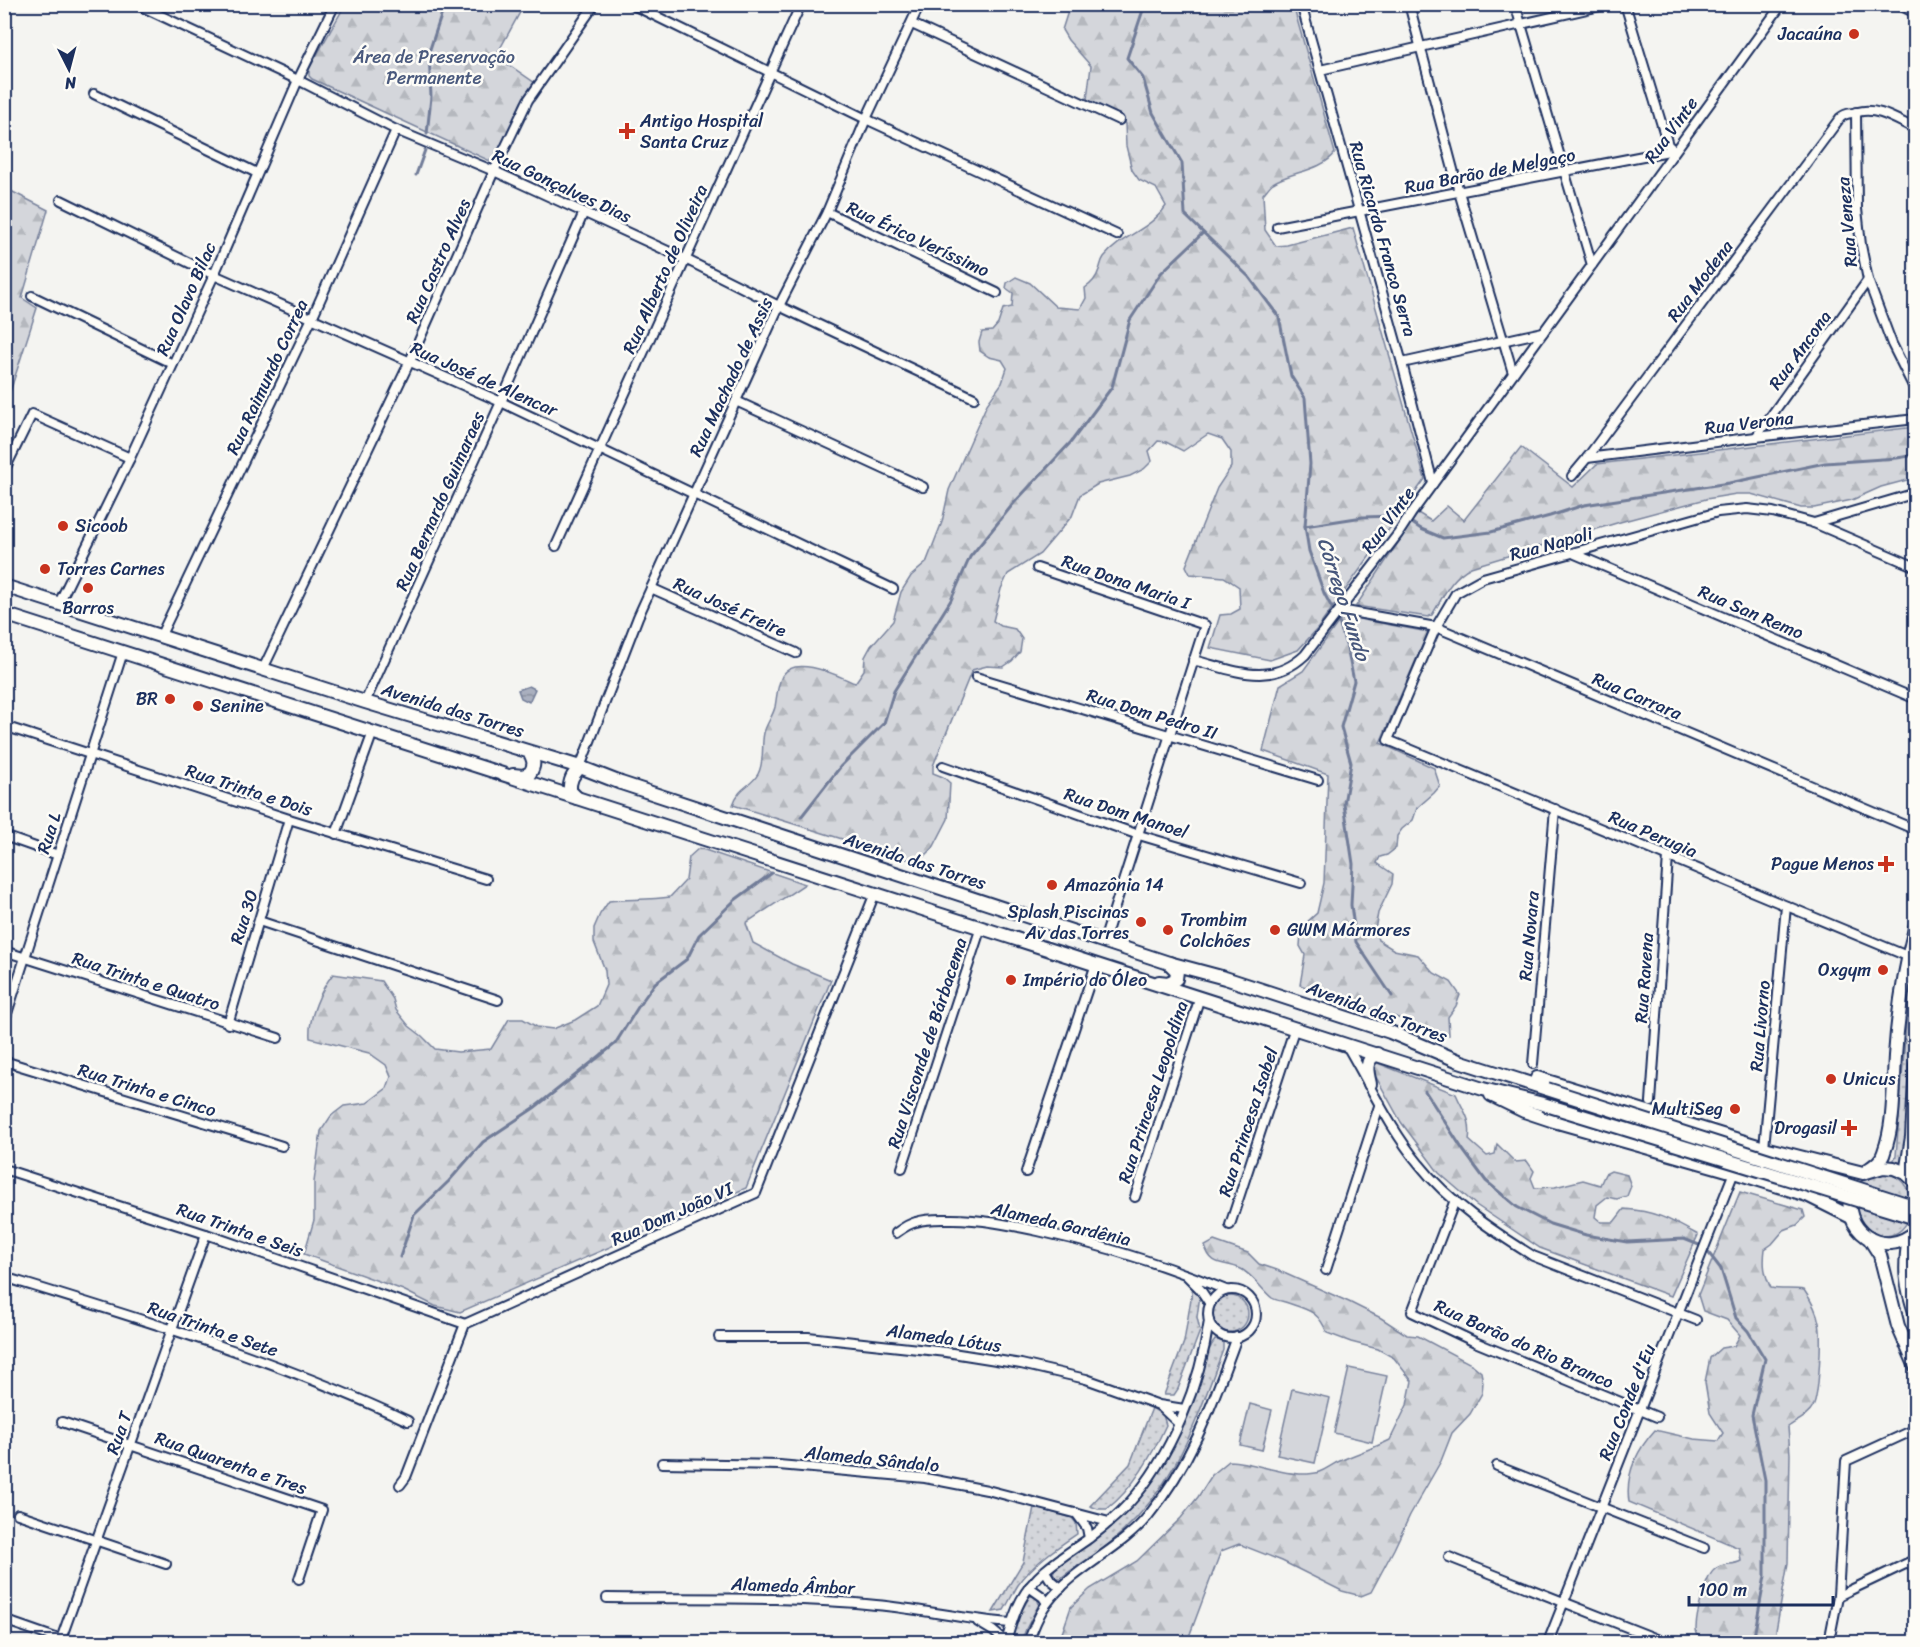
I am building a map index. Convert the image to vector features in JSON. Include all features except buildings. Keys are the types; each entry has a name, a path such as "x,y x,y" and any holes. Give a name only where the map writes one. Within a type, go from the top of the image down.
{"main road":[{"path":"1902,4 1916,11"},
{"name":"Avenida das Torres","path":"4,586 365,702 580,767 621,783 1169,963 1225,978 1390,1032 1459,1061 1916,1207"},
{"name":"Avenida das Torres","path":"4,614 1483,1089 1543,1104 1916,1218"},
{"path":"492,770 517,776 530,773 534,768 534,760 530,753"},
{"path":"578,798 570,791 569,785 580,767"},
{"path":"1853,1221 1849,1198 1857,1180 1878,1162 1885,1150 1892,1112 1898,1027 1907,957 1916,924"},
{"path":"1132,975 1161,983 1173,981 1177,970 1169,963"},
{"path":"1390,1032 1764,1148 1863,1173 1883,1167 1894,1168 1911,1177 1916,1064"},
{"path":"1370,1084 1367,1062 1377,1054"},
{"path":"1483,1089 1497,1099 1524,1111 1807,1195 1853,1221 1869,1238 1880,1255 1898,1326 1916,1367"},
{"path":"1869,1238 1882,1243 1892,1243 1913,1234"},
{"path":"1913,1234 1905,1261 1905,1280 1916,1315"}],"street":[{"name":"Rua Gonçalves Dias","path":"136,4 298,80 396,130 584,212 975,398"},
{"name":"Rua Olavo Bilac","path":"59,603 130,458 214,275 298,80 335,4"},
{"name":"Rua Castro Alves","path":"263,669 410,361 528,100 595,4"},
{"path":"631,4 866,119 1118,234"},
{"name":"Rua Alberto de Oliveira","path":"556,546 801,4"},
{"name":"Rua Machado de Assis","path":"580,767 638,617 779,306 827,212 866,119 920,4"},
{"name":"Rua Ricardo Franco Serra","path":"1301,4 1402,363 1433,483"},
{"path":"1409,4 1459,192 1513,373"},
{"path":"1515,4 1592,265"},
{"path":"1320,70 1609,4"},
{"path":"1626,4 1668,145 1674,150"},
{"name":"Rua Vinte","path":"1193,660 1251,675 1267,675 1286,670 1305,655 1398,534 1410,514 1782,4"},
{"path":"912,24 1119,120"},
{"path":"94,94 257,173"},
{"path":"1857,112 1876,111 1916,129"},
{"name":"Rua Veneza","path":"1857,112 1857,209 1868,280 1892,344 1916,392"},
{"name":"Rua Modena","path":"1572,476 1840,118 1848,113 1857,112"},
{"name":"Rua Raimundo Correa","path":"161,635 312,318 396,130"},
{"name":"Rua Barão de Melgaço","path":"1277,227 1674,150"},
{"name":"Rua José de Alencar","path":"61,200 214,275 501,402 893,589"},
{"name":"Rua Bernardo Guimaraes","path":"365,702 584,212"},
{"name":"Rua Érico Veríssimo","path":"827,212 997,293"},
{"name":"Rua Ancona","path":"1756,437 1868,280"},
{"path":"32,296 173,364"},
{"path":"1402,363 1543,332"},
{"path":"736,401 923,487"},
{"path":"4,471 32,414 130,458"},
{"name":"Rua Verona","path":"1587,458 1916,419"},
{"path":"1814,524 1916,493"},
{"name":"Rua Napoli","path":"1388,740 1436,627 1455,593 1483,578 1718,512 1746,508 1773,512 1814,524 1916,567"},
{"name":"Rua San Remo","path":"1575,554 1916,699"},
{"name":"Rua Dona Maria I","path":"1037,568 1205,625 1193,660"},
{"name":"Rua José Freire","path":"651,588 796,653"},
{"name":"Rua Carrara","path":"1339,611 1436,627 1916,830"},
{"name":"Rua L","path":"4,1023 123,652"},
{"path":"1104,941 1193,660"},
{"name":"Rua Dom Pedro II","path":"976,677 1318,780"},
{"name":"Rua Trinta e Dois","path":"4,726 336,834 486,879"},
{"path":"336,834 373,732"},
{"name":"Rua Perugia","path":"1388,740 1907,957"},
{"name":"Rua Dom Manoel","path":"943,766 1139,835 1301,883"},
{"name":"Rua Novara","path":"1533,1065 1555,809"},
{"name":"Rua 30","path":"228,1024 289,819"},
{"path":"4,836 58,855"},
{"name":"Rua Ravena","path":"1651,1102 1668,857"},
{"name":"Rua Dom João VI","path":"465,1324 756,1193 875,893"},
{"name":"Rua Livorno","path":"1764,1148 1786,906"},
{"path":"258,921 498,1000"},
{"name":"Rua Visconde de Bárbacema","path":"902,1168 981,927"},
{"name":"Rua Trinta e Quatro","path":"4,951 278,1038"},
{"path":"1026,1172 1096,964"},
{"name":"Rua Princesa Leopoldina","path":"1135,1197 1200,997"},
{"name":"Rua Princesa Isabel","path":"1230,1225 1295,1027"},
{"path":"1345,1044 1408,1149 1420,1166 1455,1200 1533,1256 1696,1320"},
{"name":"Rua Trinta e Cinco","path":"4,1061 282,1146"},
{"path":"1326,1270 1380,1103"},
{"name":"Rua Trinta e Seis","path":"4,1169 207,1234 465,1324"},
{"name":"Rua Conde d'Eu","path":"1548,1642 1734,1172"},
{"name":"Rua Barão do Rio Branco","path":"1455,1200 1412,1312 1475,1342 1657,1417"},
{"name":"Alameda Gardênia","path":"896,1233 905,1226 918,1221 969,1219 991,1222 1059,1236 1128,1254 1226,1290"},
{"name":"Rua T","path":"63,1642 97,1540 207,1234"},
{"name":"Alameda Gardênia","path":"1184,1273 1200,1289 1210,1304"},
{"name":"Rua Trinta e Sete","path":"4,1277 172,1329 354,1396 408,1421"},
{"path":"1006,1642 1011,1623 1029,1587 1045,1571 1109,1522 1130,1502 1152,1473 1173,1437 1205,1350 1208,1311 1214,1298 1226,1290 1233,1289 1247,1294 1255,1306 1256,1320 1253,1327 1237,1337 1227,1338 1221,1335 1215,1331 1209,1321"},
{"path":"400,1485 406,1478 465,1324"},
{"name":"Alameda Lótus","path":"718,1337 808,1337 946,1352 1021,1364 1086,1380 1159,1405 1184,1409"},
{"path":"1028,1642 1047,1603 1061,1588 1126,1538 1163,1497 1187,1459 1206,1422 1237,1337"},
{"name":"Alameda Lótus","path":"1159,1405 1178,1423"},
{"name":"Rua Quarenta e Tres","path":"62,1422 322,1510 299,1579"},
{"path":"1829,1642 1838,1596 1846,1461 1916,1429"},
{"name":"Alameda Sândalo","path":"662,1463 779,1465 925,1478 987,1490 1109,1522"},
{"path":"1497,1466 1704,1548"},
{"path":"1076,1513 1087,1527 1089,1538"},
{"path":"18,1514 166,1564"},
{"path":"1449,1557 1657,1639"},
{"path":"1838,1596 1916,1559"},
{"path":"1045,1571 1050,1579 1061,1588"},
{"path":"1029,1587 1043,1597 1047,1603"},
{"name":"Alameda Âmbar","path":"607,1598 811,1600 877,1605 976,1621 1011,1623"},
{"path":"4,1620 63,1642"},
{"name":"Alameda Âmbar","path":"976,1621 1006,1642"}],"green space":[{"name":"Área de Preservação Permanente","path":"345,5 524,5 496,56 535,83 521,102 495,160 490,161 309,76 309,69"},
{"path":"1070,5 1293,5 1335,153 1322,164 1280,179 1270,186 1263,194 1265,230 1276,246 1353,228 1425,479 1318,628 1298,650 1270,660 1210,648 1220,615 1231,614 1240,609 1239,587 1224,577 1190,574 1186,566 1217,488 1231,467 1231,452 1222,439 1208,434 1183,451 1166,442 1158,441 1149,451 1152,461 1144,469 1130,476 1098,484 1080,495 1072,516 1040,554 1008,574 1001,589 993,621 1001,626 1015,629 1022,639 1020,652 1003,667 987,666 972,670 933,766 933,773 950,783 948,819 933,848 916,862 733,805 738,794 755,778 760,769 764,733 774,710 782,676 788,670 796,667 806,667 828,672 855,683 864,670 865,657 871,646 893,621 901,592 911,576 926,563 942,522 949,490 987,404 1002,383 1007,368 1002,360 989,357 980,351 979,342 982,332 992,331 998,324 1003,309 1012,307 1013,293 1006,288 1007,283 1016,277 1030,283 1056,307 1080,309 1086,298 1085,288 1095,278 1104,257 1119,243 1152,221 1166,206 1156,188 1139,180 1132,170 1126,146 1125,124 1119,116 1087,99 1091,66 1062,30"},
{"path":"5,188 48,210 22,298 37,308 10,392 4,389"},
{"path":"1915,427 1915,478 1881,487 1852,500 1814,508 1801,508 1751,494 1706,499 1620,522 1471,567 1458,576 1432,615 1428,617 1356,606 1418,513 1431,521 1447,506 1464,520 1521,447 1573,487 1597,464"},
{"path":"1343,616 1428,632 1380,743 1434,768 1440,786 1417,808 1413,820 1397,836 1396,848 1380,857 1377,863 1393,874 1392,884 1378,913 1375,930 1378,940 1394,950 1418,955 1434,973 1451,982 1460,995 1448,1017 1449,1035 1300,985 1305,955 1300,946 1301,933 1306,923 1317,913 1324,883 1328,774 1263,751 1280,685 1303,671"},
{"path":"699,848 805,884 746,923 753,943 792,964 831,980 746,1188 460,1312 435,1306 403,1290 304,1254 314,1220 314,1182 321,1131 331,1116 344,1106 367,1103 387,1088 391,1077 386,1065 369,1053 310,1038 316,1004 333,974 381,981 393,999 396,1010 409,1026 435,1049 458,1052 491,1049 509,1019 523,1019 537,1027 553,1029 575,1020 597,1006 606,985 605,970 594,942 594,928 609,901 670,897 686,880 689,857"},
{"path":"1915,943 1916,1028 1906,1167 1892,1163 1896,1156 1909,985"},
{"path":"1375,1062 1456,1094 1467,1116 1469,1140 1487,1156 1495,1154 1497,1144 1515,1162 1527,1161 1534,1171 1531,1178 1535,1188 1555,1187 1583,1180 1600,1185 1605,1174 1611,1171 1627,1175 1631,1186 1627,1196 1617,1199 1607,1197 1597,1205 1595,1217 1601,1222 1614,1222 1624,1209 1645,1212 1671,1221 1698,1235 1671,1296 1540,1248 1476,1205 1439,1173 1401,1122 1371,1068"},
{"path":"1881,1172 1894,1175 1903,1183 1909,1193 1911,1204 1910,1215 1905,1225 1897,1233 1886,1236 1868,1232 1854,1214 1858,1186 1866,1178"},
{"path":"1740,1192 1803,1210 1805,1217 1797,1225 1784,1230 1765,1249 1764,1264 1771,1288 1804,1290 1813,1306 1820,1330 1818,1379 1813,1407 1805,1416 1788,1427 1790,1454 1788,1563 1774,1642 1701,1642 1696,1632 1696,1623 1707,1581 1717,1568 1741,1561 1739,1548 1629,1502 1628,1492 1634,1463 1655,1430 1694,1439 1718,1441 1723,1433 1710,1413 1705,1382 1710,1358 1721,1348 1734,1346 1740,1335 1727,1320 1703,1311 1698,1295"},
{"path":"1214,1241 1248,1253 1259,1264 1349,1302 1381,1318 1407,1335 1418,1336 1473,1365 1481,1372 1482,1393 1470,1414 1452,1433 1441,1461 1410,1515 1371,1592 1361,1596 1342,1591 1282,1561 1239,1544 1221,1551 1187,1642 1059,1642 1071,1607 1090,1589 1137,1561 1181,1518 1212,1475 1229,1461 1294,1473 1310,1474 1321,1471 1390,1440 1407,1405 1412,1381 1394,1358 1378,1349 1327,1333 1316,1315 1300,1307 1273,1299 1246,1272 1211,1258 1205,1246"},
{"path":"1193,1286 1200,1295 1197,1317 1200,1331 1178,1389 1174,1395 1164,1395 1184,1342"},
{"path":"1230,1296 1243,1301 1248,1314 1243,1327 1230,1332 1217,1327 1212,1314 1217,1301"},
{"path":"1215,1340 1223,1341 1223,1350 1192,1430 1167,1478 1133,1522 1110,1543 1061,1578 1057,1578 1053,1573 1058,1565 1111,1527 1136,1501 1161,1468 1186,1414 1206,1356"},
{"path":"1349,1368 1387,1376 1372,1442 1334,1433"},
{"path":"1292,1389 1330,1398 1315,1463 1277,1455"},
{"path":"1250,1404 1272,1410 1262,1450 1240,1445"},
{"path":"1152,1408 1163,1415 1166,1425 1155,1448 1117,1501 1107,1509 1090,1506 1130,1464"},
{"path":"1034,1507 1072,1518 1076,1523 1077,1534 1031,1570 1018,1585 1004,1610 993,1612 1023,1562"},
{"path":"1030,1596 1037,1597 1039,1604 1021,1642 1009,1642 1015,1623"}],"water":[{"path":"529,686 535,689 529,702 521,698 518,690"}],"waterway":[{"path":"427,134 431,97 429,52 445,4"},
{"name":"Córrego Fundo","path":"1145,4 1127,58 1143,78 1153,113 1182,163 1185,215 1249,277 1279,317 1291,376 1305,398 1310,464 1305,526 1309,551 1324,593 1338,619 1354,681 1341,727 1351,763 1344,804 1353,864 1351,905 1356,942 1392,996"},
{"path":"416,175 425,150"},
{"path":"801,817 841,766 884,723 894,691 951,600 970,557 1014,503 1071,442 1112,387 1130,320 1161,273 1203,233"},
{"path":"1305,526 1363,517 1393,516 1409,521 1443,538 1491,532 1584,505 1729,483 1825,463 1916,455"},
{"path":"400,1257 414,1215 449,1181 483,1142 534,1108 615,1044 655,983 687,959 699,935 735,900 772,873"},
{"name":"Córrego Fundo","path":"1425,1091 1486,1181 1517,1207 1550,1224 1586,1235 1627,1242 1684,1239 1704,1247 1721,1269 1736,1318 1748,1331 1765,1359 1752,1415 1765,1480 1765,1576 1753,1642"}],"place":[{"name":"Jacaúna","path":"1854,34"},
{"name":"Antigo Hospital Santa Cruz","path":"627,131"},
{"name":"Sicoob","path":"63,526"},
{"name":"Torres Carnes","path":"45,569"},
{"name":"Barros","path":"88,588"},
{"name":"BR","path":"170,699"},
{"name":"Senine","path":"198,706"},
{"name":"Pague Menos","path":"1886,864"},
{"name":"Amazônia 14","path":"1052,885"},
{"name":"Splash Piscinas Av das Torres","path":"1141,922"},
{"name":"Trombim Colchões","path":"1168,930"},
{"name":"GWM Mármores","path":"1275,930"},
{"name":"Oxgym","path":"1883,970"},
{"name":"Império do Óleo","path":"1011,980"},
{"name":"Unicus","path":"1831,1079"},
{"name":"MultiSeg","path":"1735,1109"},
{"name":"Drogasil","path":"1849,1128"}]}
